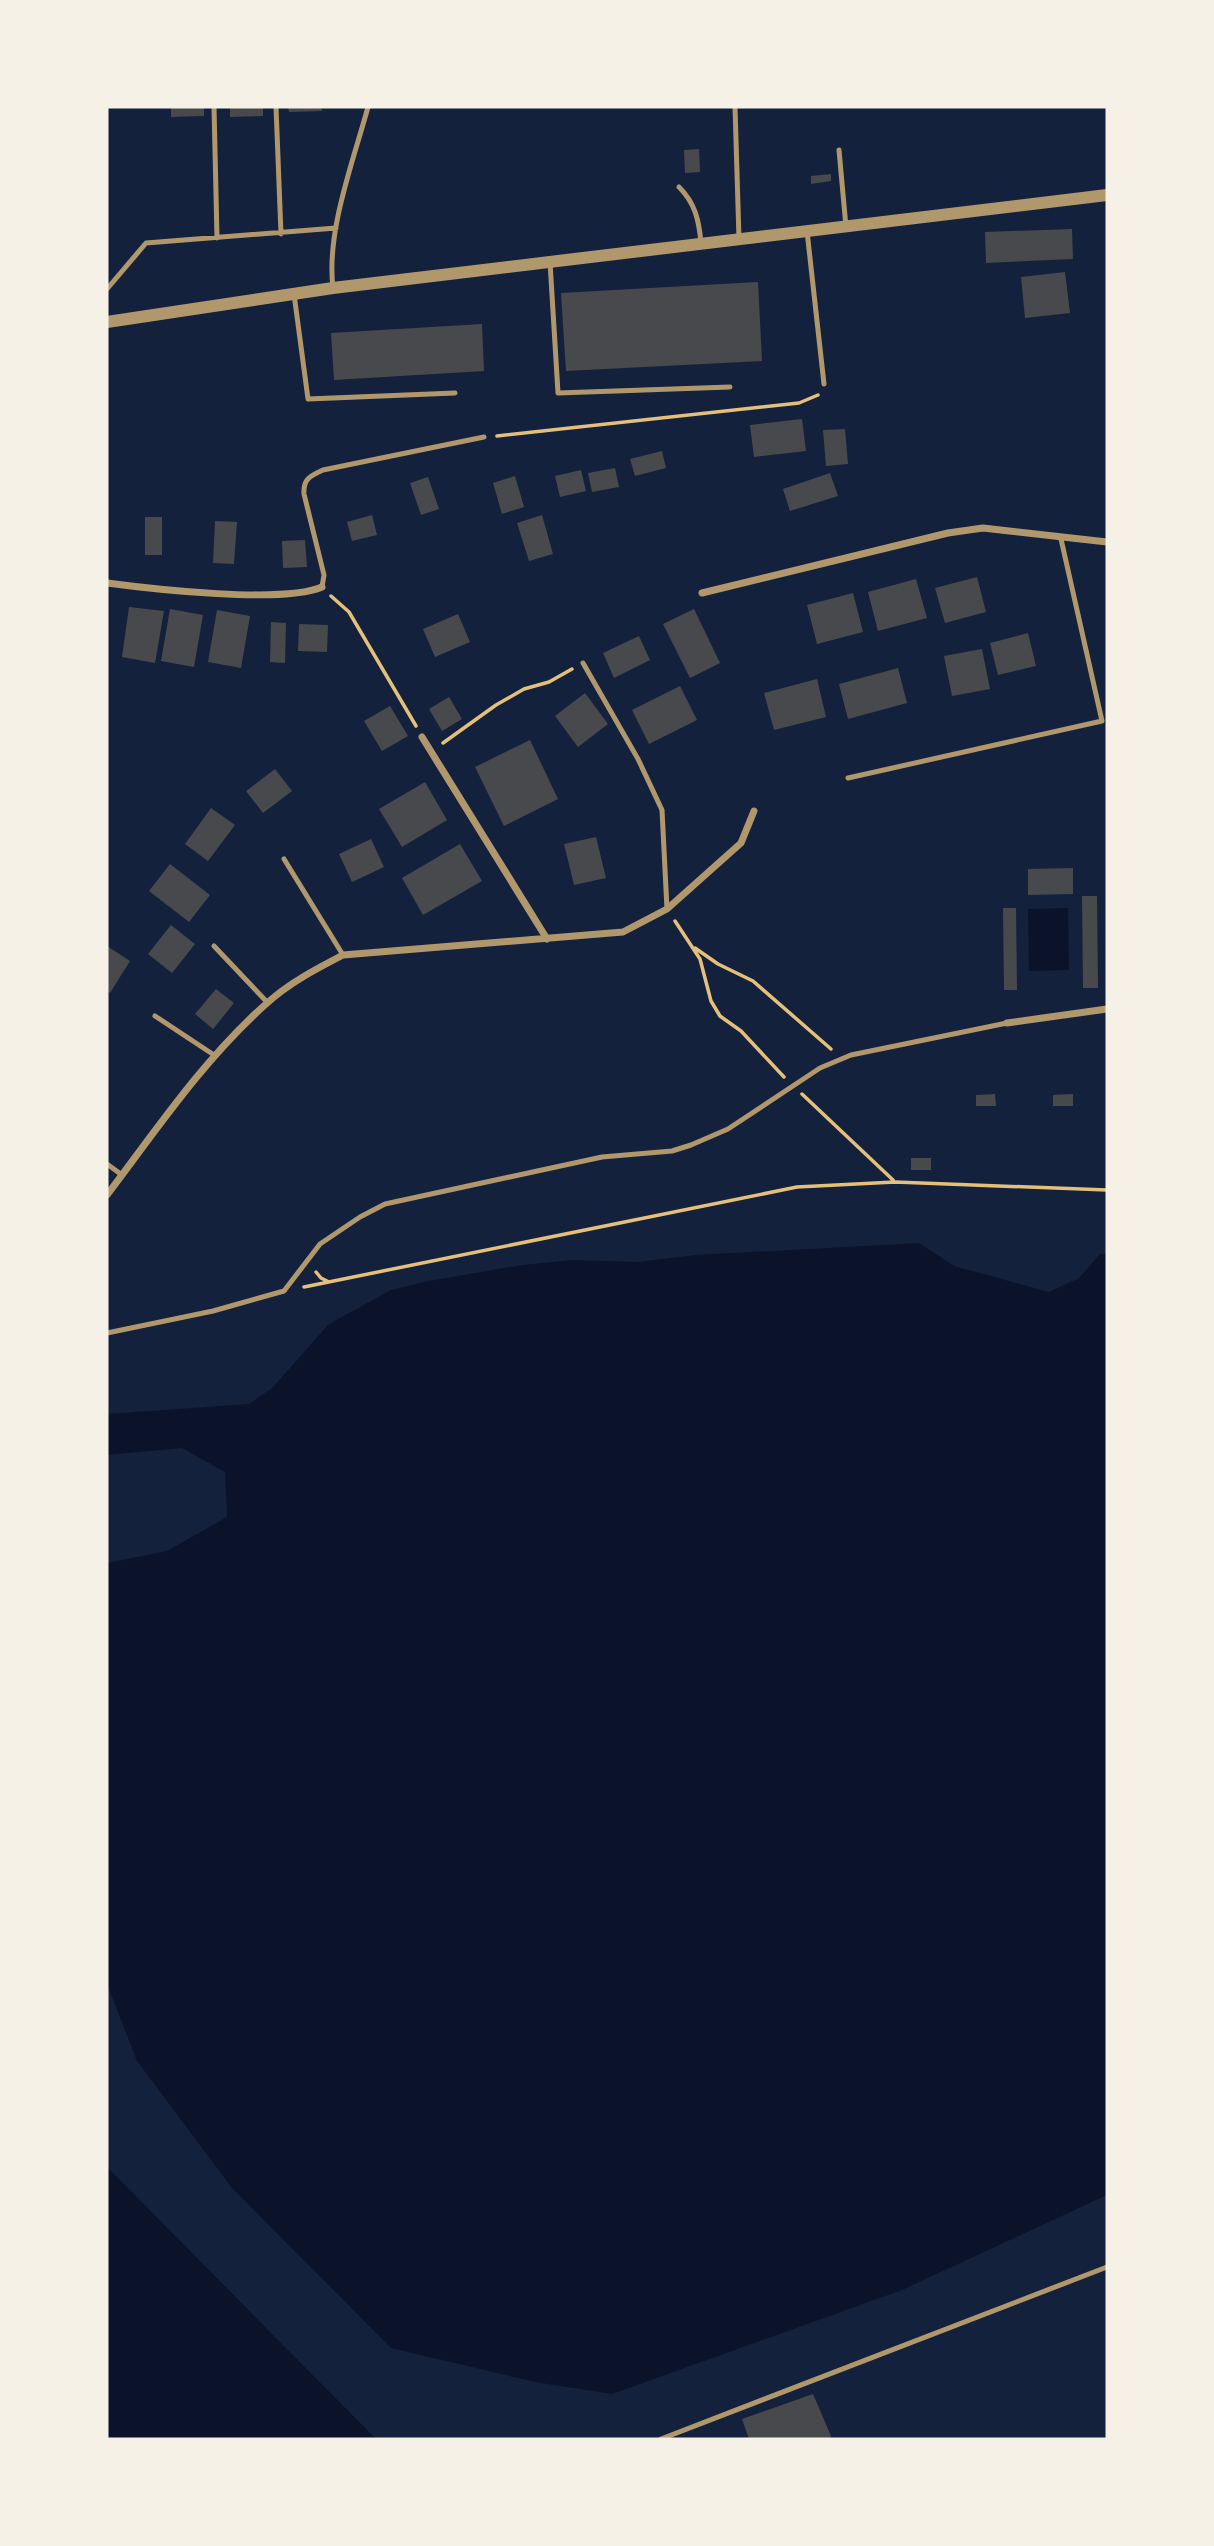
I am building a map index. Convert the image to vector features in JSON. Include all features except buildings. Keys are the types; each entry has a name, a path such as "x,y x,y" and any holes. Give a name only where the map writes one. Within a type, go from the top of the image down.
{"street":[{"path":"107,322 333,288 1107,195"},
{"path":"702,593 948,533 983,528 1107,542"},
{"path":"107,583 252,594 295,593 322,587"},
{"path":"422,737 547,939"},
{"path":"107,1195 214,1055 267,1002 312,971 343,955 623,932 667,909 741,843 754,811"},
{"path":"1007,1023 1107,1009"}],"lane":[{"path":"214,107 217,238"},
{"path":"276,107 281,234"},
{"path":"333,288 330,267 336,228 368,107"},
{"path":"735,107 739,239"},
{"path":"839,150 846,227"},
{"path":"679,187 691,198 701,243"},
{"path":"107,289 146,243 336,228"},
{"path":"807,231 824,384"},
{"path":"550,262 558,393 730,387"},
{"path":"294,295 307,399 455,393"},
{"path":"322,587 324,575 304,495 303,485 308,477 323,470 484,437"},
{"path":"848,778 1102,721 1061,538"},
{"path":"583,663 638,760 662,810 667,909"},
{"path":"284,859 343,955"},
{"path":"214,946 267,1002"},
{"path":"155,1016 214,1055"},
{"path":"107,1333 213,1311 284,1291 320,1244 350,1223 385,1205 602,1157 672,1151 728,1129 820,1068 851,1055 1007,1023"},
{"path":"107,1164 122,1175"},
{"path":"662,2439 1107,2267"}],"path":[{"path":"484,437 799,403 820,395 824,384"},
{"path":"322,587 349,612 422,737"},
{"path":"430,750 524,689 549,682 583,663"},
{"path":"667,909 700,959 711,1001 720,1016 741,1031 793,1086 895,1182"},
{"path":"688,943 718,964 753,981 843,1060"},
{"path":"284,1291 797,1187 895,1182 1107,1190"}],"water":[{"path":"1068,908 1069,970 1029,971 1028,909"},
{"path":"919,1243 954,1266 1049,1292 1079,1278 1100,1254 1107,1254 1107,2195 902,2290 612,2394 535,2382 391,2348 232,2188 137,2061 107,1984 107,1563 167,1551 227,1517 225,1472 182,1448 107,1455 107,1414 249,1404 272,1388 329,1324 391,1290 423,1282 522,1265 573,1260 638,1262 695,1255"},
{"path":"107,2167 376,2439 107,2439"}]}
